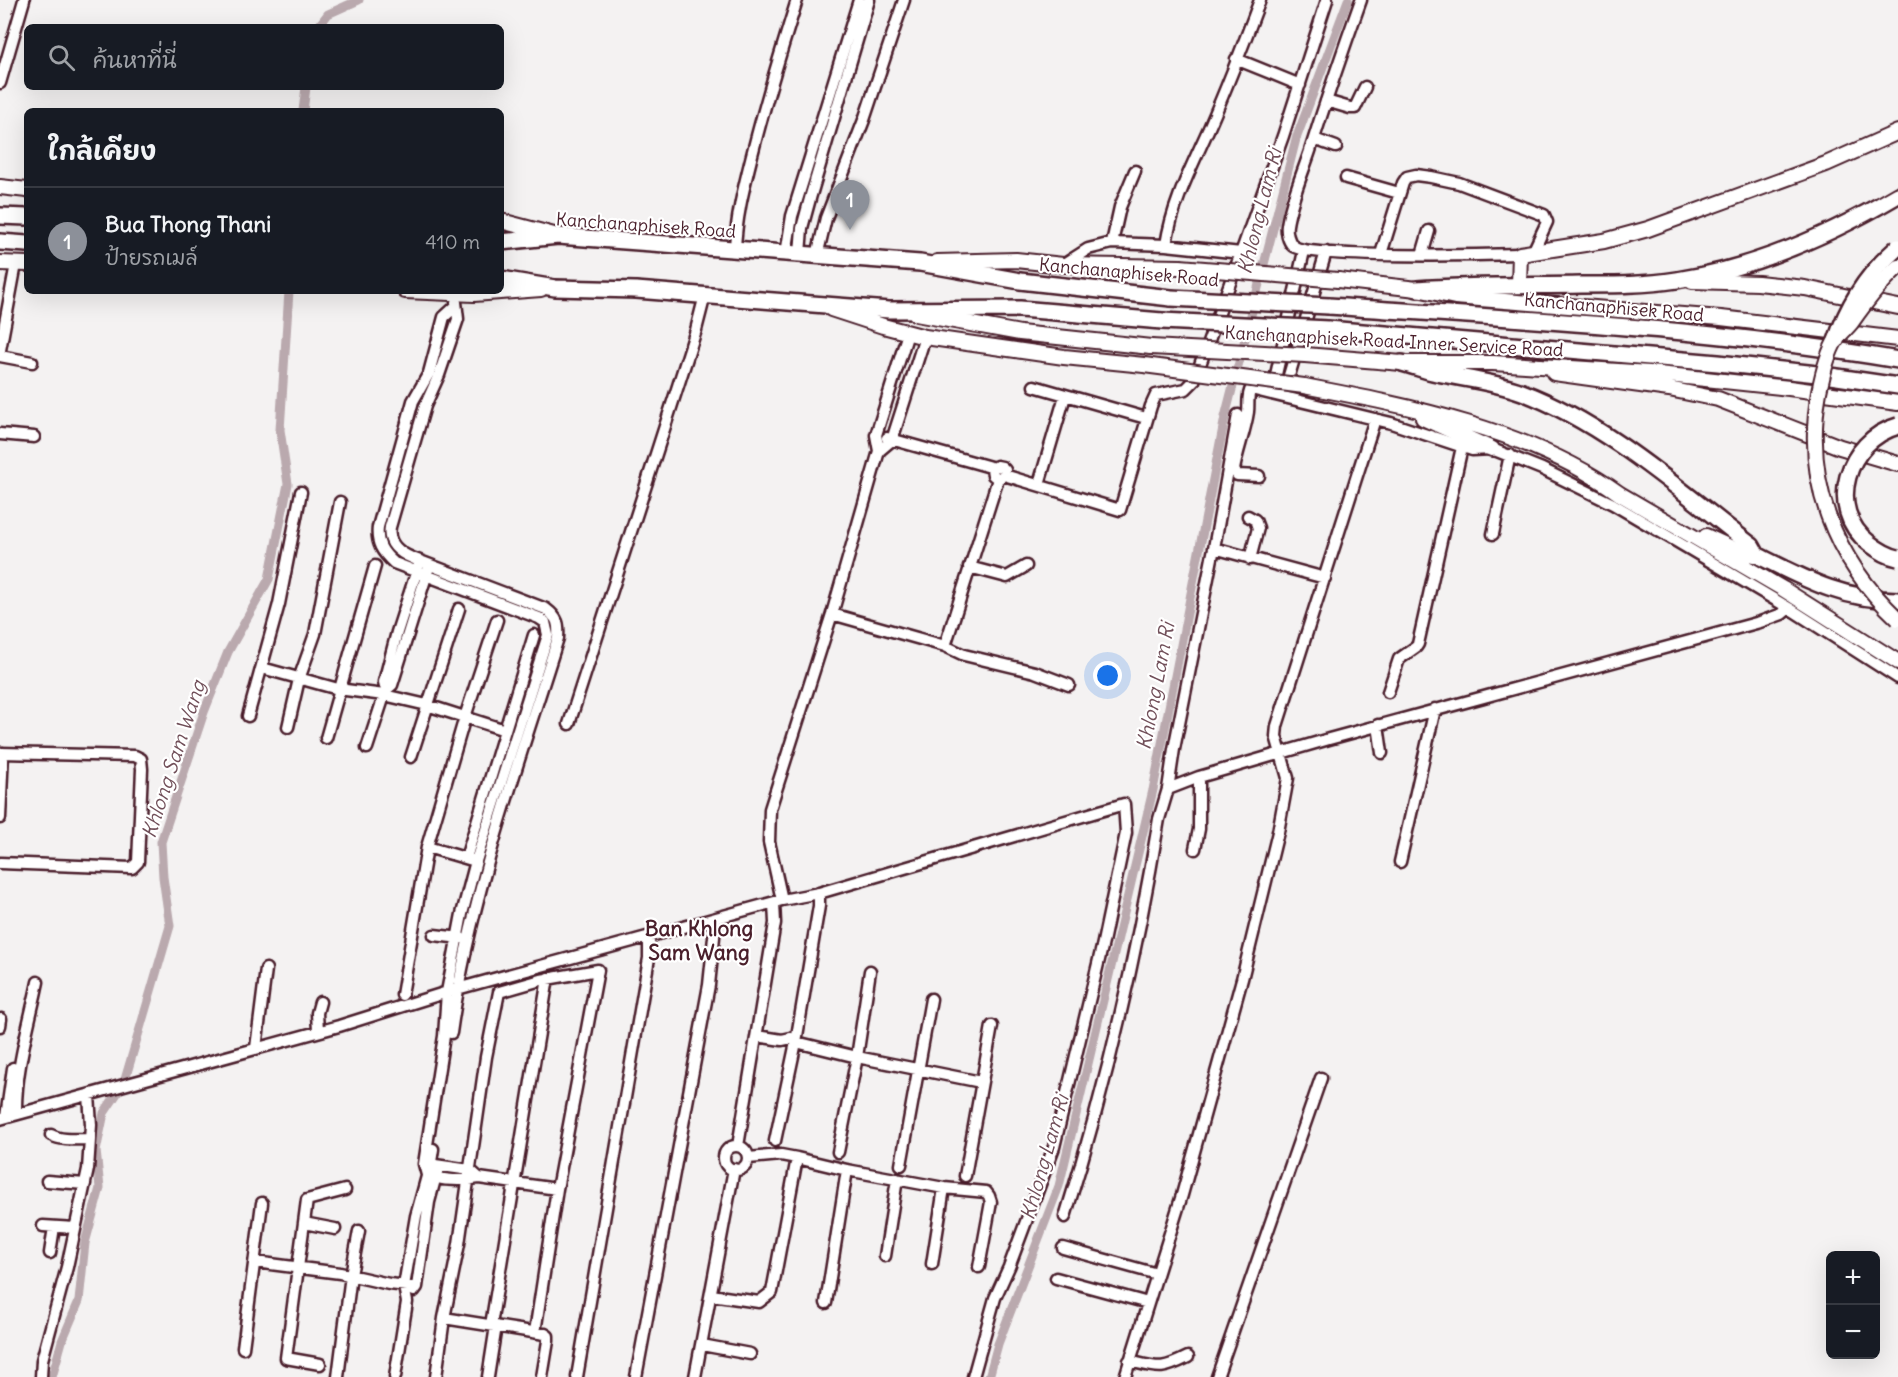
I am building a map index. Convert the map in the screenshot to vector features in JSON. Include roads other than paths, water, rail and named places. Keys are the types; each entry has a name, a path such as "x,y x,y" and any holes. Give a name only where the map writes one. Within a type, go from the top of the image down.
{"highway":[{"path":"1417,289 1450,286 1613,285 1678,280 1737,266 1786,250 1858,218 1898,195"},
{"path":"0,216 24,217"},
{"name":"Kanchanaphisek Road","path":"504,242 558,236 920,263 1020,281 1171,298 1329,306 1720,336 1898,360"},
{"path":"0,242 24,244"},
{"path":"1836,341 1841,323 1856,294 1876,267 1898,247"},
{"path":"504,280 555,288 636,290 822,305 889,309 1020,309 1162,321 1328,329 1718,363 1898,386"},
{"path":"1402,363 1436,373 1494,383 1554,406 1595,429 1650,467 1752,546 1757,555 1816,585 1843,594 1872,599 1898,600"},
{"path":"1898,426 1880,434 1860,451 1851,467 1846,483 1846,500 1854,526 1877,550 1898,558"}],"main road":[{"path":"1519,285 1526,253 1604,241 1670,222 1835,160 1898,132"},
{"path":"0,187 24,190"},
{"path":"504,222 558,236"},
{"path":"920,263 1016,260 1063,265 1180,267 1338,280 1417,289 1455,297 1721,318 1898,339"},
{"path":"0,262 22,264"},
{"path":"1898,267 1878,286 1836,341 1817,405 1815,451 1821,492 1835,535 1847,558 1873,594 1898,619"},
{"path":"1678,280 1758,283 1805,288 1898,307"},
{"path":"504,292 555,288"},
{"path":"422,294 457,300 474,294"},
{"path":"822,305 925,337 1064,357 1304,386 1387,402 1479,426 1544,452 1644,497 1702,534 1745,554 1757,555"},
{"name":"Kanchanaphisek Road Inner Service Road","path":"889,309 1020,333 1151,347 1305,355 1402,363 1492,363 1648,373 1789,388 1898,403"},
{"path":"1525,366 1571,377 1670,389 1718,399 1849,450 1898,464"},
{"path":"1387,402 1492,449"},
{"path":"1600,479 1620,494 1826,616 1898,662"}],"street":[{"path":"0,83 24,0"},
{"path":"735,250 735,228 740,202 764,110 797,0"},
{"path":"793,254 792,216 860,0"},
{"path":"793,254 869,0"},
{"path":"817,256 826,218 864,120 904,0"},
{"path":"1166,245 1169,227 1189,169 1209,127 1260,0"},
{"path":"876,435 1120,510 1146,418 1156,395 1186,389 1194,381 1300,85 1327,0"},
{"path":"1361,0 1326,101 1287,226 1289,240 1293,246 1304,250 1381,254 1478,256 1526,253 1547,222 1541,213 1467,186 1416,175 1404,179 1381,254"},
{"path":"1236,59 1268,74 1300,85"},
{"path":"1326,101 1355,108 1365,87"},
{"path":"1314,139 1336,147"},
{"path":"1112,243 1120,207 1135,171"},
{"path":"1346,178 1399,193"},
{"path":"1422,255 1429,231"},
{"path":"1063,265 1088,249 1112,243 1243,246"},
{"path":"1272,393 1304,250"},
{"path":"1283,395 1326,252"},
{"path":"0,350 22,264"},
{"path":"569,724 696,330 705,295"},
{"path":"457,300 444,317 429,373 413,402 377,537 379,546 394,563 423,568 546,609 555,615 559,624 558,638 476,861"},
{"path":"423,568 396,548 389,534 421,420 458,319 457,300"},
{"path":"738,1146 776,923 778,901 769,842 770,809 832,614 879,451 876,435 908,333"},
{"path":"879,451 892,440 925,337"},
{"path":"437,342 449,345"},
{"path":"0,356 32,362"},
{"path":"1034,386 1146,418"},
{"path":"1259,476 1234,473 1246,425 1249,390 1253,388 1283,395 1303,403 1375,419 1472,450 1492,449 1510,455 1613,504 1789,608 1898,678"},
{"path":"890,392 906,396"},
{"path":"1039,484 1065,396"},
{"path":"1065,1217 1087,1146 1124,1003 1159,819 1168,789 1238,415"},
{"path":"409,417 421,420"},
{"path":"1125,1377 1185,1184 1242,979 1278,832 1287,789 1287,770 1276,736 1277,726 1375,419"},
{"path":"0,434 34,437"},
{"path":"1388,692 1399,659 1418,644 1462,447"},
{"path":"1492,534 1510,455"},
{"path":"945,646 998,474"},
{"path":"248,716 279,604 301,492"},
{"path":"288,727 299,679 315,634 340,502"},
{"path":"1248,516 1255,520 1258,528 1250,559"},
{"path":"1214,548 1325,578"},
{"path":"326,738 338,689 375,566"},
{"path":"969,567 1007,577 1026,566"},
{"path":"367,748 385,693 392,685 423,568"},
{"path":"1168,789 1199,777 1379,732 1435,709 1760,622 1782,614 1789,608"},
{"path":"411,757 459,609"},
{"path":"832,614 945,646 964,655 1035,672 1069,685"},
{"path":"402,995 427,846 465,717 497,620"},
{"path":"431,1176 424,1164 444,1036 476,861 505,730 534,635"},
{"path":"262,668 338,689 385,693 505,730"},
{"path":"1400,862 1435,709"},
{"path":"1379,732 1382,753"},
{"path":"0,818 1,753 135,756 141,759 138,862 136,866 132,868 0,863"},
{"path":"1195,849 1199,829 1199,777"},
{"path":"8,1117 318,1031 452,991 778,901 819,892 1124,804 1126,833 1102,947 1054,1147 1009,1268 995,1299 972,1377"},
{"path":"427,846 476,861"},
{"path":"775,1141 796,1042 819,906 819,892"},
{"path":"636,1377 709,985 716,918"},
{"path":"434,935 462,939"},
{"path":"577,1377 649,958 650,938"},
{"path":"256,1048 266,969"},
{"path":"436,1377 444,1318 473,1176 486,1057 499,992 548,978 598,970 557,1189 535,1332"},
{"path":"838,1152 857,1057 870,971"},
{"path":"488,1377 513,1183 548,978"},
{"path":"8,1117 16,1097 38,982"},
{"path":"395,1377 407,1302 404,1286 435,1164 452,991"},
{"path":"901,1165 931,999"},
{"path":"318,1031 317,1013 320,1002"},
{"path":"8,1117 26,1003"},
{"path":"965,1176 992,1026"},
{"path":"757,1036 782,1040 791,1038 796,1042 857,1057 981,1082"},
{"path":"1217,1377 1321,1078"},
{"path":"41,1377 42,1360 88,1169 90,1139 88,1095"},
{"path":"51,1135 70,1139 90,1139"},
{"path":"738,1146 745,1150 748,1158 744,1167 734,1169 729,1167 724,1158 728,1149 738,1146"},
{"path":"748,1158 781,1155 944,1188 986,1192 991,1202 979,1267"},
{"path":"711,1295 759,1302 772,1292 797,1158"},
{"path":"435,1164 473,1176 557,1189"},
{"path":"695,1377 734,1169"},
{"path":"826,1303 847,1170"},
{"path":"431,1176 473,1176"},
{"path":"885,1256 897,1179"},
{"path":"47,1181 85,1184"},
{"path":"932,1264 944,1188"},
{"path":"320,1364 286,1358 307,1200 345,1190"},
{"path":"407,1302 417,1287 424,1202"},
{"path":"243,1348 262,1203"},
{"path":"304,1223 335,1229"},
{"path":"50,1253 49,1227 75,1228"},
{"path":"338,1377 359,1230"},
{"path":"1063,1248 1157,1274"},
{"path":"255,1262 417,1287"},
{"path":"1056,1278 1148,1303"},
{"path":"444,1318 548,1336 542,1377"},
{"path":"702,1345 750,1354"},
{"path":"1129,1361 1165,1368 1188,1357"}],"waterway":[{"name":"Khlong Sam Wang","path":"320,24 328,14 359,0"},
{"name":"Khlong Lam Ri","path":"989,1377 998,1344 1059,1186 1153,790 1225,417 1296,139 1348,0"},
{"name":"Khlong Sam Wang","path":"303,108 306,90"},
{"name":"Khlong Sam Wang","path":"52,1377 62,1341 79,1301 85,1243 100,1188 96,1151 104,1113 124,1083 170,926 161,842 204,712 228,652 269,579 288,484 280,430 289,294"}],"place":[{"name":"Bua Thong Thani","path":"850,230"}],"district":[{"name":"Ban Khlong Sam Wang","path":"699,940"}]}
